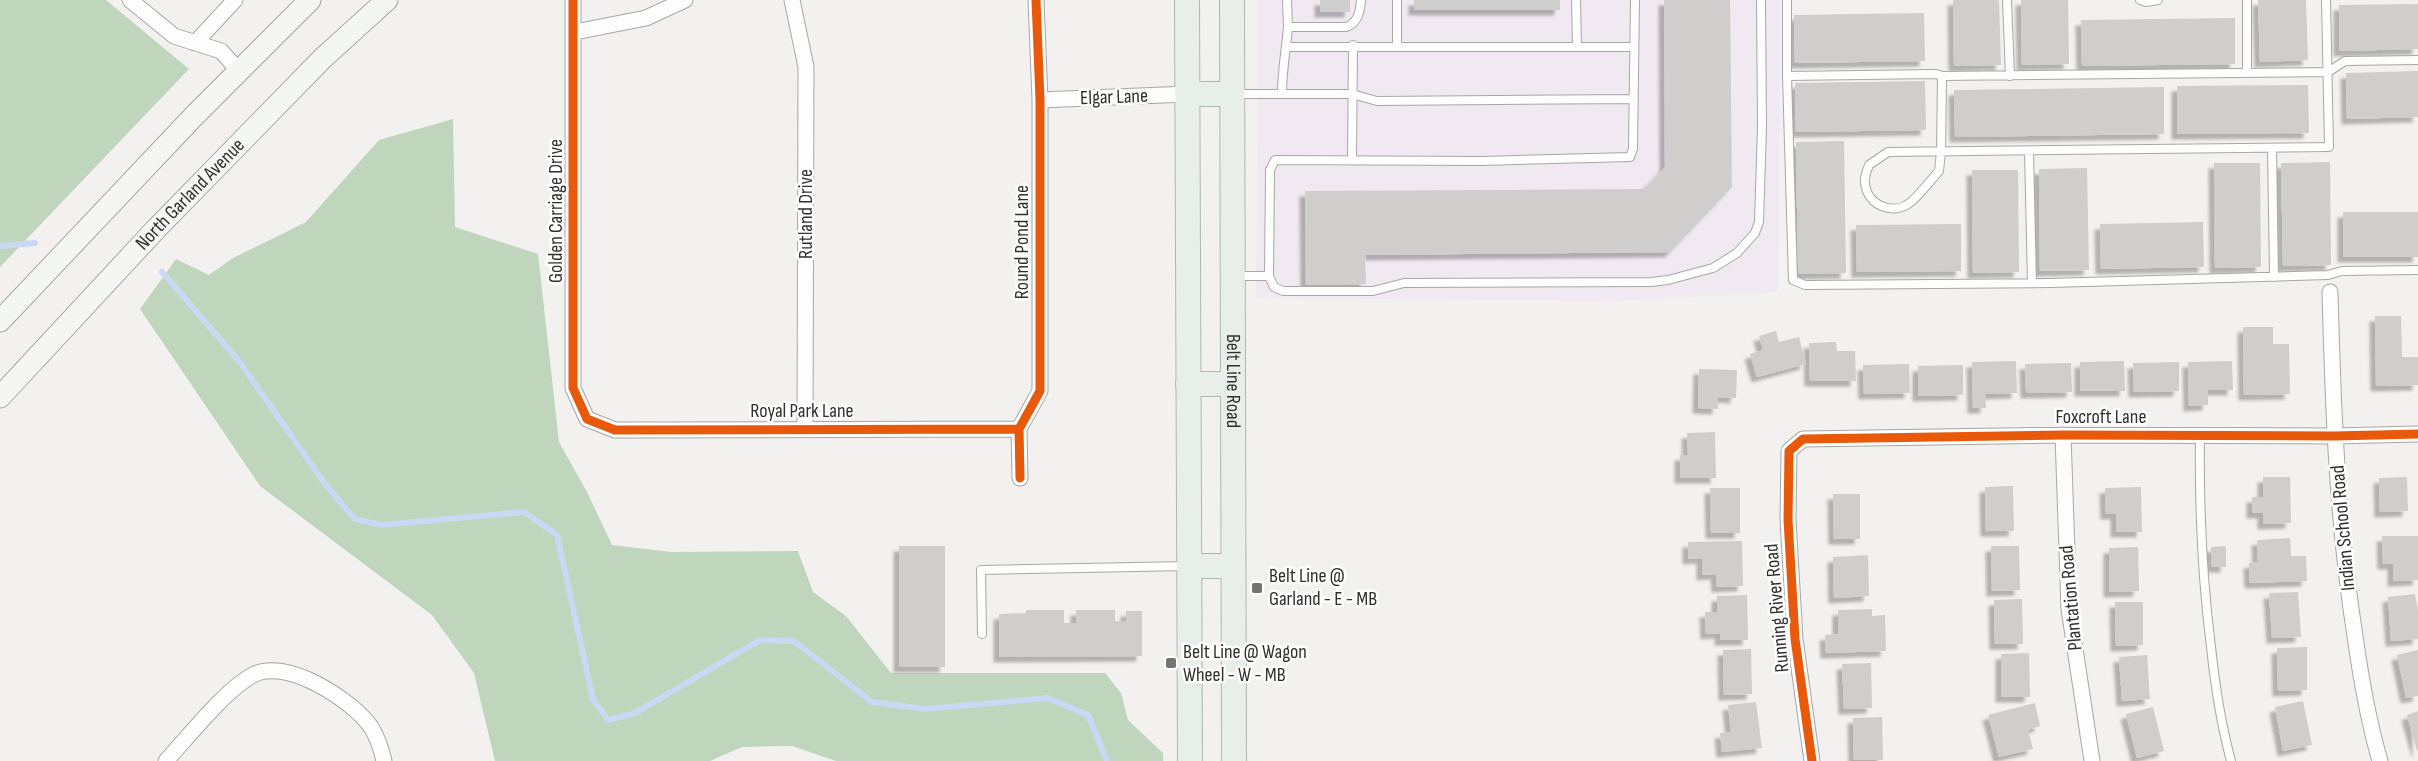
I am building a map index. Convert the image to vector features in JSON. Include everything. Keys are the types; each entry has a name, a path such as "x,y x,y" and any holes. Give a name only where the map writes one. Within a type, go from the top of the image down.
{"main road":[{"path":"0,321 310,0"},
{"name":"North Garland Avenue","path":"0,397 173,212 323,58 387,0"},
{"path":"1187,0 1190,761"},
{"name":"Belt Line Road","path":"1232,0 1234,761"},
{"path":"1188,94 1231,94"},
{"path":"1188,384 1232,384"},
{"path":"1189,566 1233,566"}],"street":[{"path":"130,0 174,36 221,51 239,71"},
{"path":"195,42 235,0"},
{"name":"Golden Carriage Drive","path":"573,0 575,32 573,388 587,419"},
{"path":"575,32 646,18 685,0"},
{"name":"Rutland Drive","path":"792,0 806,67 805,429"},
{"name":"Round Pond Lane","path":"1019,429 1040,391 1040,100 1036,0"},
{"name":"Elgar Lane","path":"1040,100 1188,94"},
{"name":"Indian School Road","path":"2330,292 2334,436 2341,536 2367,718 2380,761"},
{"name":"Royal Park Lane","path":"587,419 615,430 1019,429"},
{"path":"1019,429 1020,478"},
{"name":"Foxcroft Lane","path":"1789,451 1803,440 2064,435 2418,434"},
{"name":"Plantation Road","path":"2064,435 2066,568 2069,609 2092,761"},
{"name":"Running River Road","path":"1789,451 1788,520 1795,639 1812,761"},
{"path":"166,761 240,683 256,673 278,670 335,694 357,710 380,741 384,761"}],"lane":[{"path":"1282,94 1282,63 1288,27 1287,0"},
{"path":"1288,27 1346,27 1358,18 1361,0"},
{"path":"1397,0 1397,46"},
{"path":"1576,0 1577,47"},
{"path":"1635,0 1633,149 1630,157 1624,159 1482,161 1275,160 1270,170 1269,276 1274,287 1283,291 1373,291 1404,283 1651,282 1713,268 1737,253 1755,233 1759,222 1762,127 1761,0"},
{"path":"1787,0 1793,280 1805,285 2032,283 2328,276 2342,271 2418,270"},
{"path":"2007,0 2010,76"},
{"path":"2140,0 2146,2 2158,0"},
{"path":"2247,0 2247,73"},
{"path":"1942,76 1941,152 1939,171 1910,203 1898,209 1883,208 1870,197 1865,183 1869,165 1888,152 1941,152 2030,151 2329,147 2326,0"},
{"path":"1286,47 1353,45 1634,47"},
{"path":"1352,159 1353,45"},
{"path":"1787,76 2328,72 2345,61 2418,60"},
{"path":"1231,94 1352,94 1377,101 1634,99"},
{"path":"2272,148 2274,277"},
{"path":"2030,151 2032,283"},
{"path":"1232,276 1269,276"},
{"path":"2200,435 2199,507 2204,592 2215,678 2225,740 2231,761"},
{"path":"982,634 981,570 1189,566"}],"shaded area":[{"path":"1258,0 1780,0 1778,292 1614,301 1256,298"}],"green space":[{"path":"0,0 106,0 189,69 0,267"},
{"path":"453,119 455,227 538,254 559,442 587,492 612,545 671,552 798,551 813,592 846,616 891,673 1105,673 1121,693 1128,720 1163,753 1163,761 836,761 792,746 742,747 710,761 495,761 474,673 432,615 260,486 140,309 176,259 209,275 233,258 306,222 379,140"}],"building":[{"path":"1320,0 1350,0 1350,12 1320,12"},
{"path":"1414,0 1560,0 1560,10 1414,10"},
{"path":"1664,0 1730,0 1732,187 1670,252 1365,255 1366,284 1306,285 1305,191 1644,189 1665,167"},
{"path":"1953,0 1999,0 2001,65 1954,66"},
{"path":"2021,0 2068,0 2069,64 2022,65"},
{"path":"2258,0 2306,0 2308,60 2260,62"},
{"path":"2418,4 2418,49 2339,51 2339,5"},
{"path":"1924,13 1925,61 1795,63 1794,15"},
{"path":"2235,18 2235,64 2082,66 2081,20"},
{"path":"2418,71 2418,117 2347,119 2346,73"},
{"path":"1925,81 1926,130 1796,132 1795,83"},
{"path":"2308,85 2309,133 2177,134 2177,86"},
{"path":"2164,87 2164,134 1955,137 1954,90"},
{"path":"1844,141 1846,273 1798,274 1796,142"},
{"path":"2330,162 2331,265 2283,266 2281,163"},
{"path":"2214,163 2260,163 2261,267 2215,268"},
{"path":"2087,168 2089,270 2040,271 2039,169"},
{"path":"1972,170 2018,170 2019,272 1973,273"},
{"path":"2343,212 2418,212 2418,257 2343,257"},
{"path":"2203,222 2204,267 2101,269 2100,224"},
{"path":"1961,224 1961,271 1857,272 1856,225"},
{"path":"2375,316 2401,316 2402,357 2418,357 2418,385 2376,386"},
{"path":"2243,327 2273,327 2273,344 2289,344 2290,394 2244,395"},
{"path":"1776,331 1779,342 1799,337 1806,364 1757,377 1750,354 1763,350 1759,336"},
{"path":"1836,342 1837,351 1855,351 1856,381 1810,381 1809,343"},
{"path":"2016,361 2017,393 1985,394 1986,408 1973,408 1972,362"},
{"path":"2124,361 2125,391 2080,391 2080,362"},
{"path":"2232,361 2233,390 2208,390 2208,405 2189,406 2188,362"},
{"path":"2179,362 2179,391 2134,392 2133,363"},
{"path":"2071,363 2072,392 2026,393 2025,364"},
{"path":"1909,364 1910,393 1864,394 1863,365"},
{"path":"1963,365 1963,395 1918,396 1918,366"},
{"path":"1699,369 1737,370 1736,398 1718,397 1718,409 1698,408"},
{"path":"1715,432 1716,478 1680,478 1680,455 1688,455 1687,433"},
{"path":"2263,477 2290,477 2291,523 2263,524 2263,513 2252,513 2252,497 2263,497"},
{"path":"2407,477 2408,511 2380,512 2379,478"},
{"path":"2013,486 2014,531 1986,531 1985,487"},
{"path":"2141,487 2142,532 2116,532 2116,514 2106,514 2105,488"},
{"path":"1710,488 1740,488 1740,533 1711,533"},
{"path":"1833,494 1860,494 1860,539 1834,539"},
{"path":"2382,536 2418,536 2418,580 2393,581 2393,564 2383,564"},
{"path":"2290,538 2291,556 2306,556 2307,581 2250,583 2249,563 2258,562 2257,540"},
{"path":"1742,541 1743,586 1717,587 1716,574 1702,575 1702,558 1688,559 1688,542"},
{"path":"899,546 945,546 945,667 899,667"},
{"path":"1991,546 2019,546 2020,590 1992,591"},
{"path":"2226,546 2226,567 2212,567 2211,547"},
{"path":"2138,547 2139,591 2109,592 2109,548"},
{"path":"1868,555 1869,596 1834,598 1833,557"},
{"path":"2298,592 2301,637 2272,638 2269,593"},
{"path":"2415,594 2418,610 2418,639 2391,641 2388,597"},
{"path":"1747,595 1748,640 1720,640 1720,633 1706,634 1705,612 1717,612 1717,596"},
{"path":"2022,599 2023,644 1995,644 1994,600"},
{"path":"2115,602 2143,602 2143,645 2116,646"},
{"path":"1872,609 1872,616 1885,615 1886,651 1826,653 1825,635 1838,634 1838,610"},
{"path":"1026,610 1064,610 1064,623 1076,623 1076,610 1115,610 1115,621 1126,621 1126,611 1142,611 1142,656 999,657 999,614 1026,613"},
{"path":"2307,647 2307,690 2278,691 2277,648"},
{"path":"1751,649 1752,694 1724,695 1723,650"},
{"path":"2418,650 2418,696 2406,698 2397,655"},
{"path":"2029,653 2030,697 2001,697 2001,654"},
{"path":"2147,655 2150,699 2122,701 2119,657"},
{"path":"1871,663 1872,708 1844,709 1842,664"},
{"path":"2303,701 2312,745 2283,751 2275,707"},
{"path":"1756,702 1762,748 1722,752 1720,733 1731,732 1728,705"},
{"path":"2035,703 2040,726 2028,730 2033,749 1999,757 1988,715"},
{"path":"2153,707 2164,751 2137,758 2126,714"},
{"path":"2418,711 2418,751 2417,751 2407,715"},
{"path":"1882,717 1883,760 1854,760 1853,718"}],"waterway":[{"path":"0,246 35,243"},
{"path":"162,272 239,361 325,484 355,519 382,525 524,512 557,535 593,699 608,720 635,713 760,640 794,641 872,702 925,709 1048,698 1088,715 1107,761"}],"cycle path":[{"path":"573,0 573,388 587,419 615,430 1019,429"},
{"path":"1020,478 1019,429 1040,391 1040,100 1036,0"},
{"path":"1812,761 1795,639 1788,520 1789,451 1803,439 2063,435 2418,434"}],"place":[{"name":"Belt Line @ Garland - E - MB","path":"1257,588"},
{"name":"Belt Line @ Wagon Wheel - W - MB","path":"1171,663"}]}
